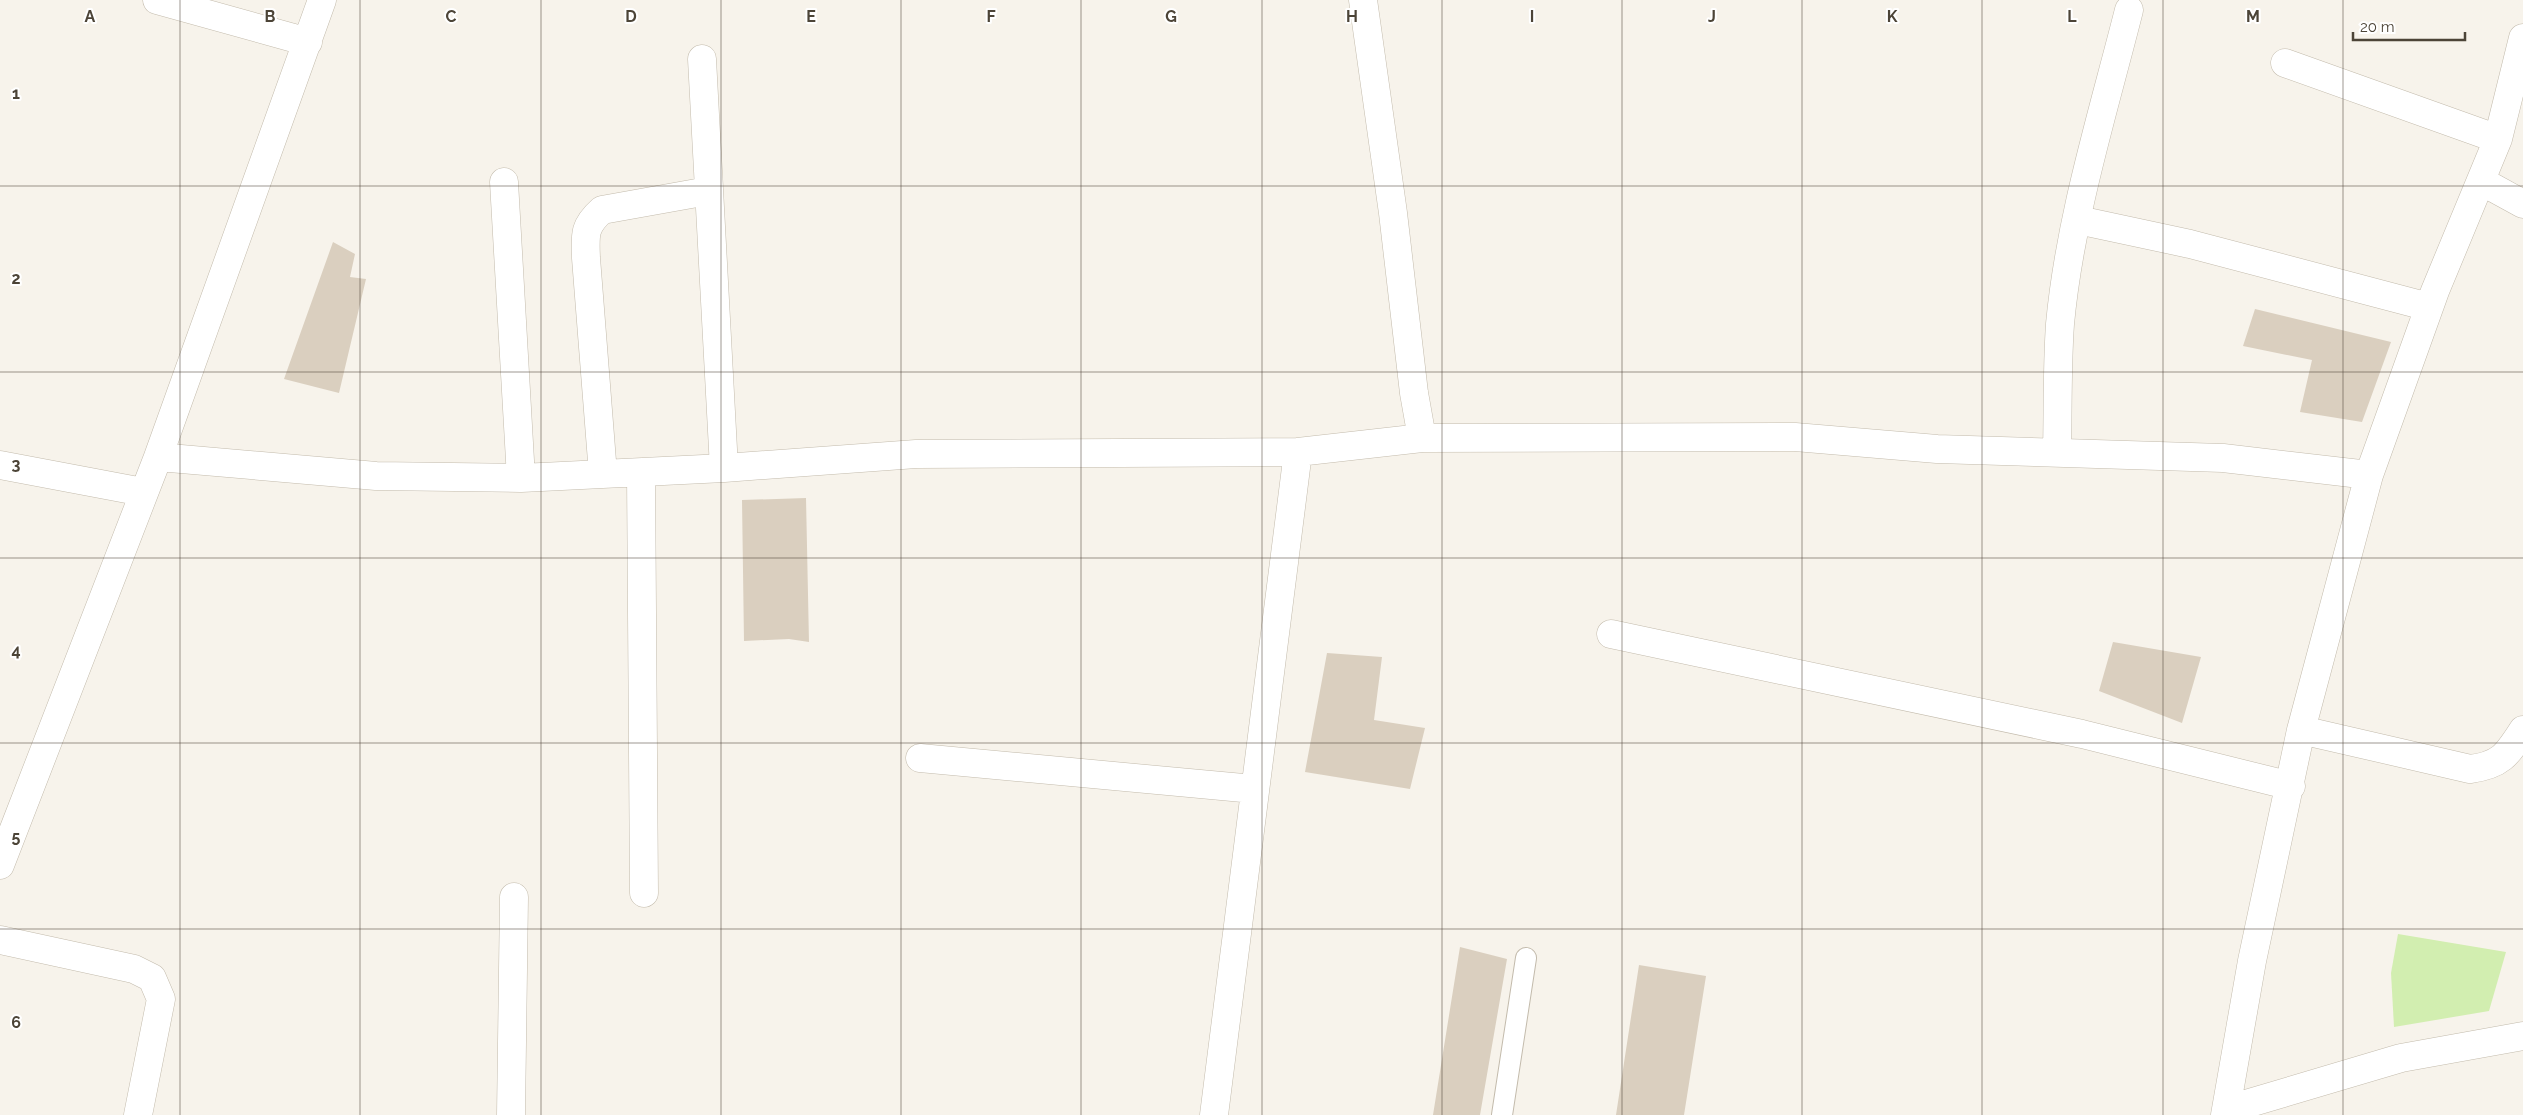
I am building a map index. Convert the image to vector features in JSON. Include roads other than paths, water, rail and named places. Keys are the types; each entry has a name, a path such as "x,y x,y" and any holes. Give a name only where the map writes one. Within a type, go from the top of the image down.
{"street":[{"path":"157,0 308,42"},
{"path":"0,865 158,456 322,0"},
{"path":"1362,0 1393,213 1414,393 1422,438"},
{"path":"2057,452 2060,324 2086,177 2129,10"},
{"path":"2523,38 2498,139 2429,306 2369,475 2301,730 2291,786 2252,961 2226,1113 2401,1058 2523,1036"},
{"path":"702,59 724,468"},
{"path":"2285,63 2498,139"},
{"path":"2482,181 2523,204"},
{"path":"504,182 521,478"},
{"path":"603,474 585,234 590,221 602,210 708,191"},
{"path":"2078,220 2190,244 2429,306"},
{"path":"158,456 376,476 521,478 724,468 916,454 1298,452 1422,438 1795,437 1937,449 2223,458 2369,475"},
{"path":"1214,1115 1298,452"},
{"path":"0,466 143,492"},
{"path":"641,473 644,893"},
{"path":"1611,634 2063,730 2291,786"},
{"path":"2301,730 2470,768 2486,767 2507,755 2523,730"},
{"path":"920,758 1254,789"},
{"path":"510,1115 514,897"},
{"path":"0,940 134,969 152,978 161,999 138,1115"}],"lane":[{"path":"1502,1115 1526,958"}]}
